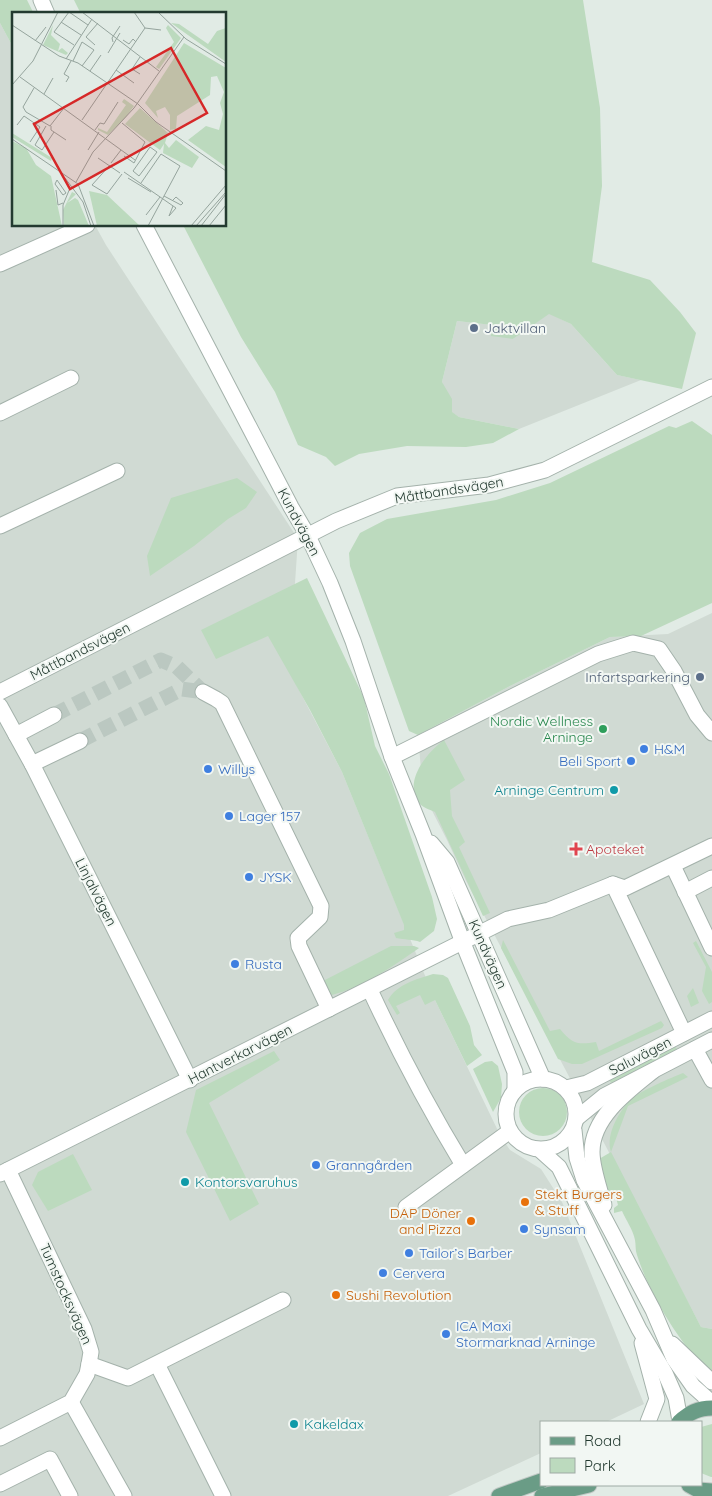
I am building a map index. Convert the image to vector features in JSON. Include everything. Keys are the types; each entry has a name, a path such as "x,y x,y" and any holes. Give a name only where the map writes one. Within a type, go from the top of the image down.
{"main road":[{"path":"680,1421 691,1412 703,1408 712,1408"},
{"path":"499,1496 540,1480"},
{"path":"542,1496 585,1486"}],"street":[{"path":"41,0 46,12"},
{"path":"0,264 85,226"},
{"name":"Kundvägen","path":"145,226 291,507 308,536 330,583 353,641 392,757 424,834 463,943 515,1072 516,1090"},
{"path":"0,413 71,378"},
{"name":"Måttbandsvägen","path":"0,692 308,536 397,496 489,485 545,470 712,386"},
{"path":"0,526 117,471"},
{"path":"392,757 598,654 633,644 659,649 674,672 697,715 712,733"},
{"path":"202,692 222,703 321,906 320,917 298,938 299,946 329,1009"},
{"name":"Linjalvägen","path":"0,706 32,764 190,1080"},
{"path":"16,735 54,715"},
{"path":"32,764 80,741"},
{"name":"Kundvägen","path":"424,834 447,862 543,1079"},
{"name":"Hantverkarvägen","path":"4,1172 508,920 549,910 613,884 625,888 712,846"},
{"path":"673,866 710,940"},
{"path":"685,892 712,878"},
{"path":"613,884 684,1033"},
{"path":"370,990 401,1053 463,1166"},
{"name":"Saluvägen","path":"566,1088 587,1083 712,1019"},
{"name":"Saluvägen","path":"575,1124 604,1096 712,1040"},
{"path":"695,1049 712,1080"},
{"path":"610,1229 592,1153 594,1139 608,1112 623,1095 653,1071"},
{"path":"680,1421 676,1398 665,1373 639,1329 559,1167 540,1150 528,1147 518,1141 507,1125 506,1112 509,1100 516,1090 530,1081 543,1079 555,1081 566,1088 576,1106 577,1158 584,1180 665,1337 674,1359 693,1386 712,1404"},
{"path":"540,1150 560,1145 575,1124"},
{"path":"406,1207 510,1131"},
{"name":"Tumstocksvägen","path":"4,1172 84,1329 91,1352 86,1374 71,1402"},
{"path":"89,1364 128,1378 283,1300"},
{"path":"639,1329 644,1356 657,1399 648,1421"},
{"path":"665,1337 712,1382"},
{"path":"157,1364 222,1496"},
{"path":"0,1438 71,1402 124,1496"},
{"path":"0,1484 50,1459 70,1496"}],"shaded area":[{"path":"0,23 12,45 12,226 96,226 106,245 298,539 289,671 342,772 435,1000 501,1137 510,1150 541,1169 562,1202 644,1404 608,1421 540,1421 540,1453 448,1496 0,1496"},
{"path":"549,313 571,324 617,375 641,380 519,429 459,417 451,412 442,382 457,321 493,325 513,339"},
{"name":"Arninge Centrum","path":"712,613 712,1329 701,1327 466,881 423,793 418,735 510,686 610,637 668,634"}],"green space":[{"path":"0,0 27,0 33,12 12,12 12,45 0,23"},
{"path":"74,0 583,0 600,108 602,186 592,262 650,280 680,312 696,333 682,389 617,375 571,324 549,314 513,339 491,336 492,325 457,321 442,382 452,399 452,412 459,417 519,429 493,443 466,447 407,446 359,454 335,466 326,457 298,445 275,392 241,337 184,226 226,226 226,12 80,12"},
{"path":"692,421 712,435 712,603 641,636 610,637 510,686 418,735 409,731 350,566 349,553 360,533 387,519 496,500 550,483 669,426 676,428"},
{"path":"237,478 257,492 246,508 150,576 147,556 171,498"},
{"path":"307,578 364,698 375,746 389,774 432,897 437,919 434,931 420,942 396,938 394,933 404,930 404,925 342,772 310,710 268,636 216,659 201,630"},
{"path":"444,740 465,780 450,790 452,816 465,842 459,847 490,913 483,916 435,812 421,805 416,797 414,788 418,770 430,753"},
{"path":"503,940 550,1031 560,1029 568,1038 580,1043 596,1042 599,1051 661,1021 664,1025 662,1028 582,1064 572,1064 558,1059 501,948"},
{"path":"696,941 712,972 712,1002 709,1004 702,991 706,967 693,943"},
{"path":"391,946 414,946 419,948 388,969 355,987 332,995 326,992 323,981"},
{"path":"433,974 443,975 448,978 470,1026 474,1045 482,1055 467,1066 435,1000 425,1005 420,995 396,1006 400,1013 397,1015 388,1000 402,986"},
{"path":"693,988 699,1003 691,1007 687,996"},
{"path":"674,1045 677,1049 611,1083 609,1079"},
{"path":"274,1051 280,1060 209,1103 259,1204 230,1221 186,1132 196,1090"},
{"path":"492,1061 498,1066 502,1084 501,1098 493,1112 473,1069 485,1062"},
{"path":"683,1073 688,1077 628,1106 611,1152 610,1138 615,1122 634,1097 657,1084"},
{"path":"538,1088 548,1088 560,1095 567,1107 567,1117 560,1129 548,1136 538,1136 530,1132 523,1125 519,1117 519,1107 523,1099 530,1092"},
{"path":"611,1152 701,1327 712,1329 712,1375 689,1350 668,1320 642,1270 636,1253 634,1236 622,1211 614,1213 614,1208 618,1205 615,1194 610,1196 600,1173 599,1159"},
{"path":"73,1154 92,1190 48,1211 32,1185 38,1172"},
{"path":"712,1424 712,1477 702,1473 702,1427"}],"tunnel":[{"path":"54,715 161,660 177,667 203,692"},
{"path":"80,741 182,689 203,692"}],"place":[{"name":"Jaktvillan","path":"474,328"},
{"name":"Infartsparkering","path":"700,677"},
{"name":"Nordic Wellness Arninge","path":"603,729"},
{"name":"H&M","path":"644,749"},
{"name":"Beli Sport","path":"631,761"},
{"name":"Willys","path":"208,769"},
{"name":"Arninge Centrum","path":"614,790"},
{"name":"Lager 157","path":"229,816"},
{"name":"Apoteket","path":"576,849"},
{"name":"JYSK","path":"249,877"},
{"name":"Rusta","path":"235,964"},
{"name":"Granngården","path":"316,1165"},
{"name":"Kontorsvaruhus","path":"185,1182"},
{"name":"Stekt Burgers & Stuff","path":"525,1202"},
{"name":"DAP Döner and Pizza","path":"471,1221"},
{"name":"Synsam","path":"524,1229"},
{"name":"Tailor’s Barber","path":"409,1253"},
{"name":"Cervera","path":"383,1273"},
{"name":"Sushi Revolution","path":"336,1295"},
{"name":"ICA Maxi Stormarknad Arninge","path":"446,1334"},
{"name":"Kakeldax","path":"294,1424"}]}
